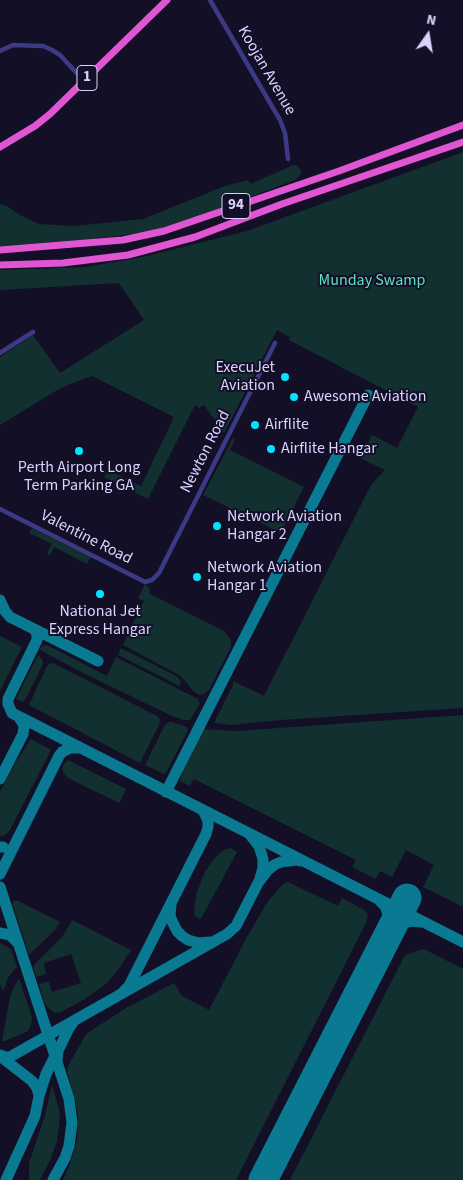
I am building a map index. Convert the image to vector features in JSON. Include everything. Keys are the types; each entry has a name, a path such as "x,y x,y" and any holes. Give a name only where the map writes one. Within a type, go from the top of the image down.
{"highway":[{"name":"1","path":"0,147 43,120 168,0"},
{"name":"94","path":"0,250 123,240 164,231 339,171 463,125"},
{"name":"94","path":"0,265 63,263 128,255 195,237 282,204 463,142"}],"street":[{"name":"Koojan Avenue","path":"210,0 280,120 285,132 288,159"},
{"path":"0,51 13,45 43,46 60,56 84,81"},
{"path":"0,353 33,332"},
{"name":"Newton Road","path":"159,573 276,343"},
{"name":"Valentine Road","path":"0,508 145,582 152,580 159,573"}],"green space":[{"name":"Munday Swamp","path":"463,152 463,708 231,725 214,723 233,685 233,681 264,696 371,485 385,470 360,458 372,435 397,448 418,407 289,340 290,337 277,330 224,433 204,405 199,408 195,405 148,499 104,477 108,470 141,486 174,417 92,376 59,389 0,425 0,357 33,335 60,373 144,320 119,283 0,290 0,270 86,267 143,257 247,231"},
{"path":"293,165 298,166 302,173 295,180 198,217 159,229 61,243 0,247 0,204 39,224 74,226 143,219 225,186 248,180 251,184"},
{"path":"233,438 235,439 230,450 304,487 281,533 203,495"},
{"path":"32,528 91,557 87,564 54,547 50,555 47,553 52,544 29,533"},
{"path":"145,584 149,588 150,594 224,631 231,640 231,647 209,690 204,694 200,695 194,692 181,676 123,645 131,629 141,633 131,627 144,601 138,598"},
{"path":"0,636 22,647 0,691"},
{"path":"44,645 107,676 116,657 198,699 200,703 190,720 183,720 87,675 40,650"},
{"path":"121,648 178,677 181,681 180,686 118,655"},
{"path":"38,655 42,659 43,664 23,702 16,699"},
{"path":"53,663 159,717 159,725 140,763 29,705 46,668 49,664"},
{"path":"463,715 463,907 423,887 434,865 406,850 392,877 380,871 376,879 352,867 356,860 194,779 190,786 180,781 184,767 203,729 236,731"},
{"path":"169,722 187,727 188,730 164,774 145,765 165,725"},
{"path":"31,739 50,749 50,752 10,830 0,837 0,792 14,765"},
{"path":"68,760 126,789 119,803 68,778 62,768"},
{"path":"231,848 237,852 200,919 194,913 195,902 197,891 205,872 221,852"},
{"path":"288,882 338,906 342,898 368,914 366,923 236,1180 63,1180 77,1140 78,1118 67,1070 86,1034 126,1008 174,983 182,996 209,1010 268,901 283,884"},
{"path":"13,901 18,901 60,922 55,930 29,955 13,906"},
{"path":"72,920 131,950 106,984 85,999 59,1013 48,1008 44,1003 39,984 49,981 52,992 81,983 71,954 44,963 46,974 36,977 33,966 62,937"},
{"path":"0,943 11,949 17,967 9,976 3,991 0,984"},
{"path":"424,949 463,969 463,1180 290,1180 405,955"},
{"path":"19,978 32,1017 31,1025 28,1031 2,1041 10,997"},
{"path":"52,1085 60,1113 57,1141 40,1180 29,1180 29,1163 45,1115"}],"taxiway":[{"path":"166,792 368,395"},
{"path":"0,600 10,617 98,661"},
{"path":"34,629 37,634 37,640 8,699 12,713 463,942"},
{"path":"0,779 23,734 24,726 18,716"},
{"path":"0,874 59,756 70,748 80,748"},
{"path":"124,991 129,986 206,834 208,821 201,809"},
{"path":"251,836 259,846 263,859 260,878"},
{"path":"0,1055 8,1058 227,934 236,926 258,883 268,870 281,862 300,861"},
{"path":"0,887 69,1099 72,1123 69,1146 53,1180"},
{"path":"380,901 385,906 389,916 390,923 386,937"},
{"path":"171,905 170,916 177,931 182,936 199,943 210,942"},
{"path":"385,941 390,933 401,924 411,921 421,922"},
{"path":"0,933 10,935 17,942"},
{"path":"57,1061 58,1051 74,1021"},
{"path":"39,1096 46,1074 57,1052"},
{"path":"0,1056 32,1081 37,1088 39,1096 35,1116 6,1180"}],"runway":[{"path":"263,1180 407,898"}],"place":[{"name":"ExecuJet Aviation","path":"285,377"},
{"name":"Awesome Aviation","path":"294,397"},
{"name":"Airflite","path":"255,425"},
{"name":"Airflite Hangar","path":"271,449"},
{"name":"Perth Airport Long Term Parking GA","path":"79,451"},
{"name":"Network Aviation Hangar 2","path":"217,526"},
{"name":"Network Aviation Hangar 1","path":"197,577"},
{"name":"National Jet Express Hangar","path":"100,594"}]}
